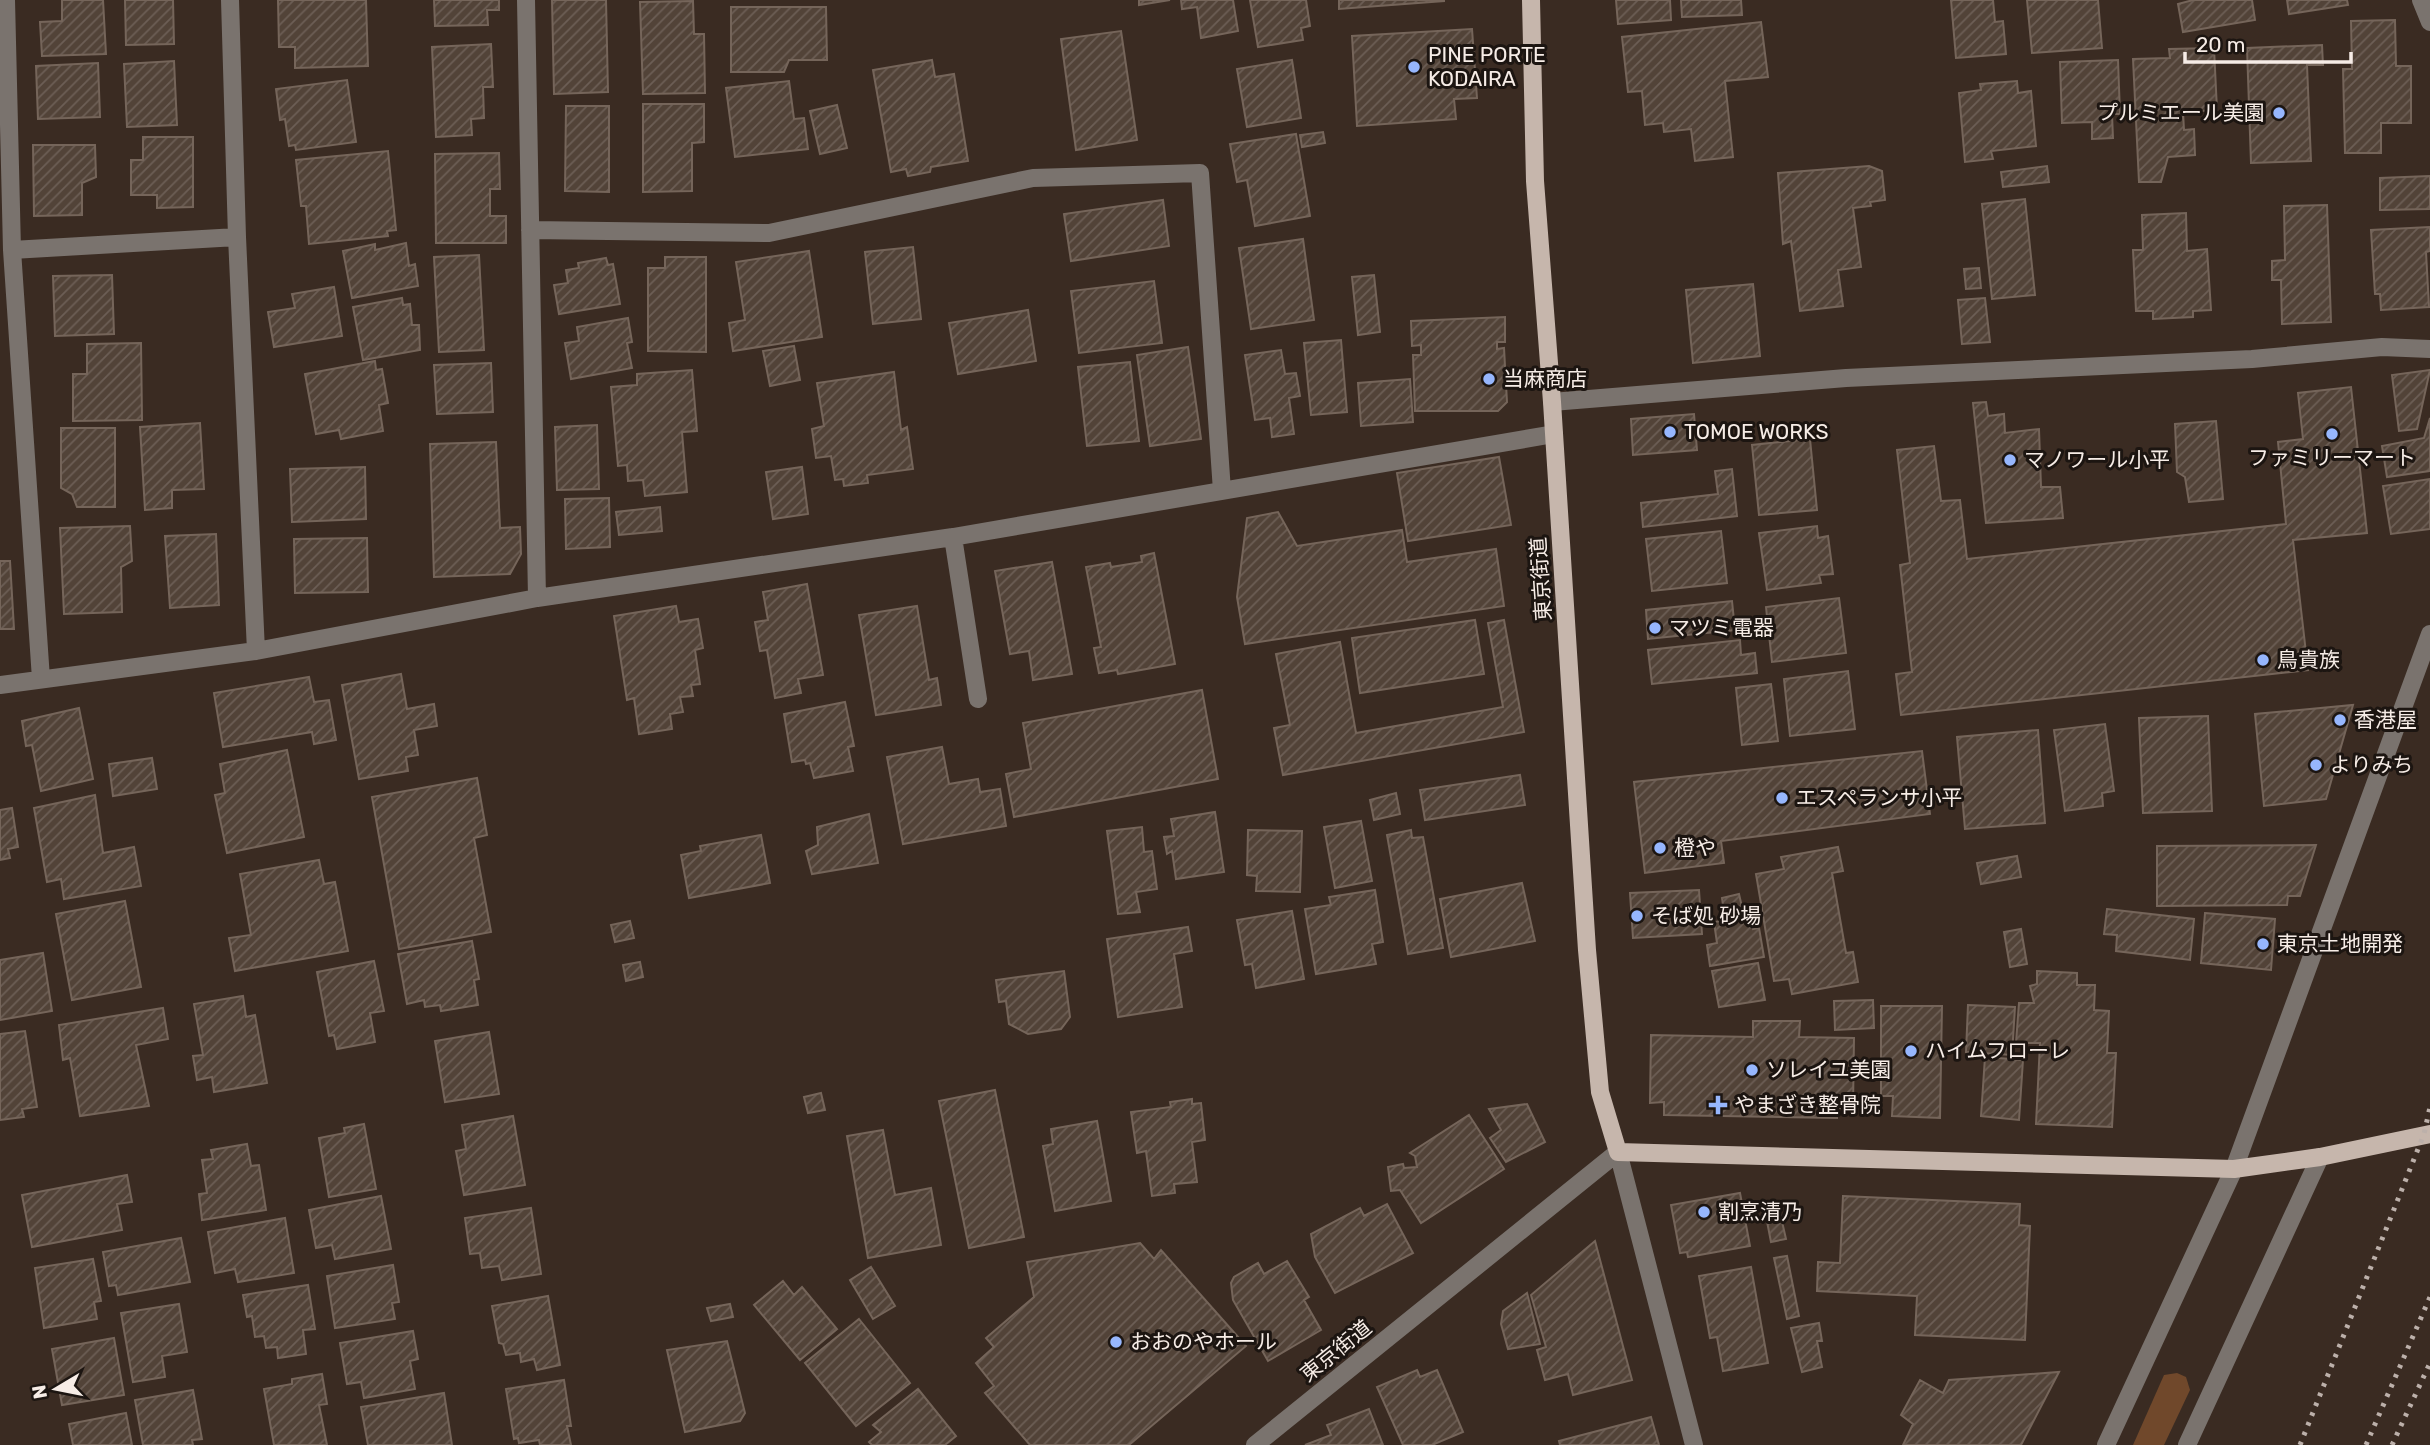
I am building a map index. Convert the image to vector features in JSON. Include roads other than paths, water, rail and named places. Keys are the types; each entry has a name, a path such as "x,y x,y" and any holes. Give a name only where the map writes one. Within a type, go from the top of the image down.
{"main road":[{"name":"東京街道","path":"1531,0 1535,181 1587,950 1600,1092 1618,1152"},
{"path":"1618,1152 2234,1169 2320,1157 2430,1134"}],"street":[{"path":"6,0 12,250 41,679"},
{"path":"230,0 237,237 256,651"},
{"path":"526,0 537,598"},
{"path":"2421,0 2430,22"},
{"path":"530,230 769,233 1033,178 1200,173 1222,491"},
{"path":"12,250 237,237"},
{"path":"1552,402 1846,378 2252,359 2382,347 2430,349"},
{"path":"0,685 256,651 537,598 953,537 1554,434"},
{"path":"953,537 978,699"},
{"path":"2106,1445 2234,1169 2430,635"},
{"path":"1618,1152 1694,1445"},
{"name":"東京街道","path":"1255,1445 1618,1152"},
{"path":"2187,1445 2320,1157"}],"railway":[{"path":"2300,1445 2424,1134 2430,1107"},
{"path":"2366,1445 2430,1297"},
{"path":"2392,1445 2430,1363"}],"place":[{"name":"PINE PORTE KODAIRA","path":"1414,67"},
{"name":"プルミエール美園","path":"2279,113"},
{"name":"当麻商店","path":"1489,379"},
{"name":"TOMOE WORKS","path":"1670,432"},
{"name":"ファミリーマート","path":"2332,434"},
{"name":"マノワール小平","path":"2010,460"},
{"name":"マツミ電器","path":"1655,628"},
{"name":"鳥貴族","path":"2263,660"},
{"name":"香港屋","path":"2340,720"},
{"name":"よりみち","path":"2316,765"},
{"name":"エスペランサ小平","path":"1782,798"},
{"name":"橙や","path":"1660,848"},
{"name":"そば処 砂場","path":"1637,916"},
{"name":"東京土地開発","path":"2263,944"},
{"name":"ハイムフローレ","path":"1911,1051"},
{"name":"ソレイユ美園","path":"1752,1070"},
{"name":"やまざき整骨院","path":"1718,1105"},
{"name":"割烹清乃","path":"1704,1212"},
{"name":"おおのやホール","path":"1116,1342"}]}
